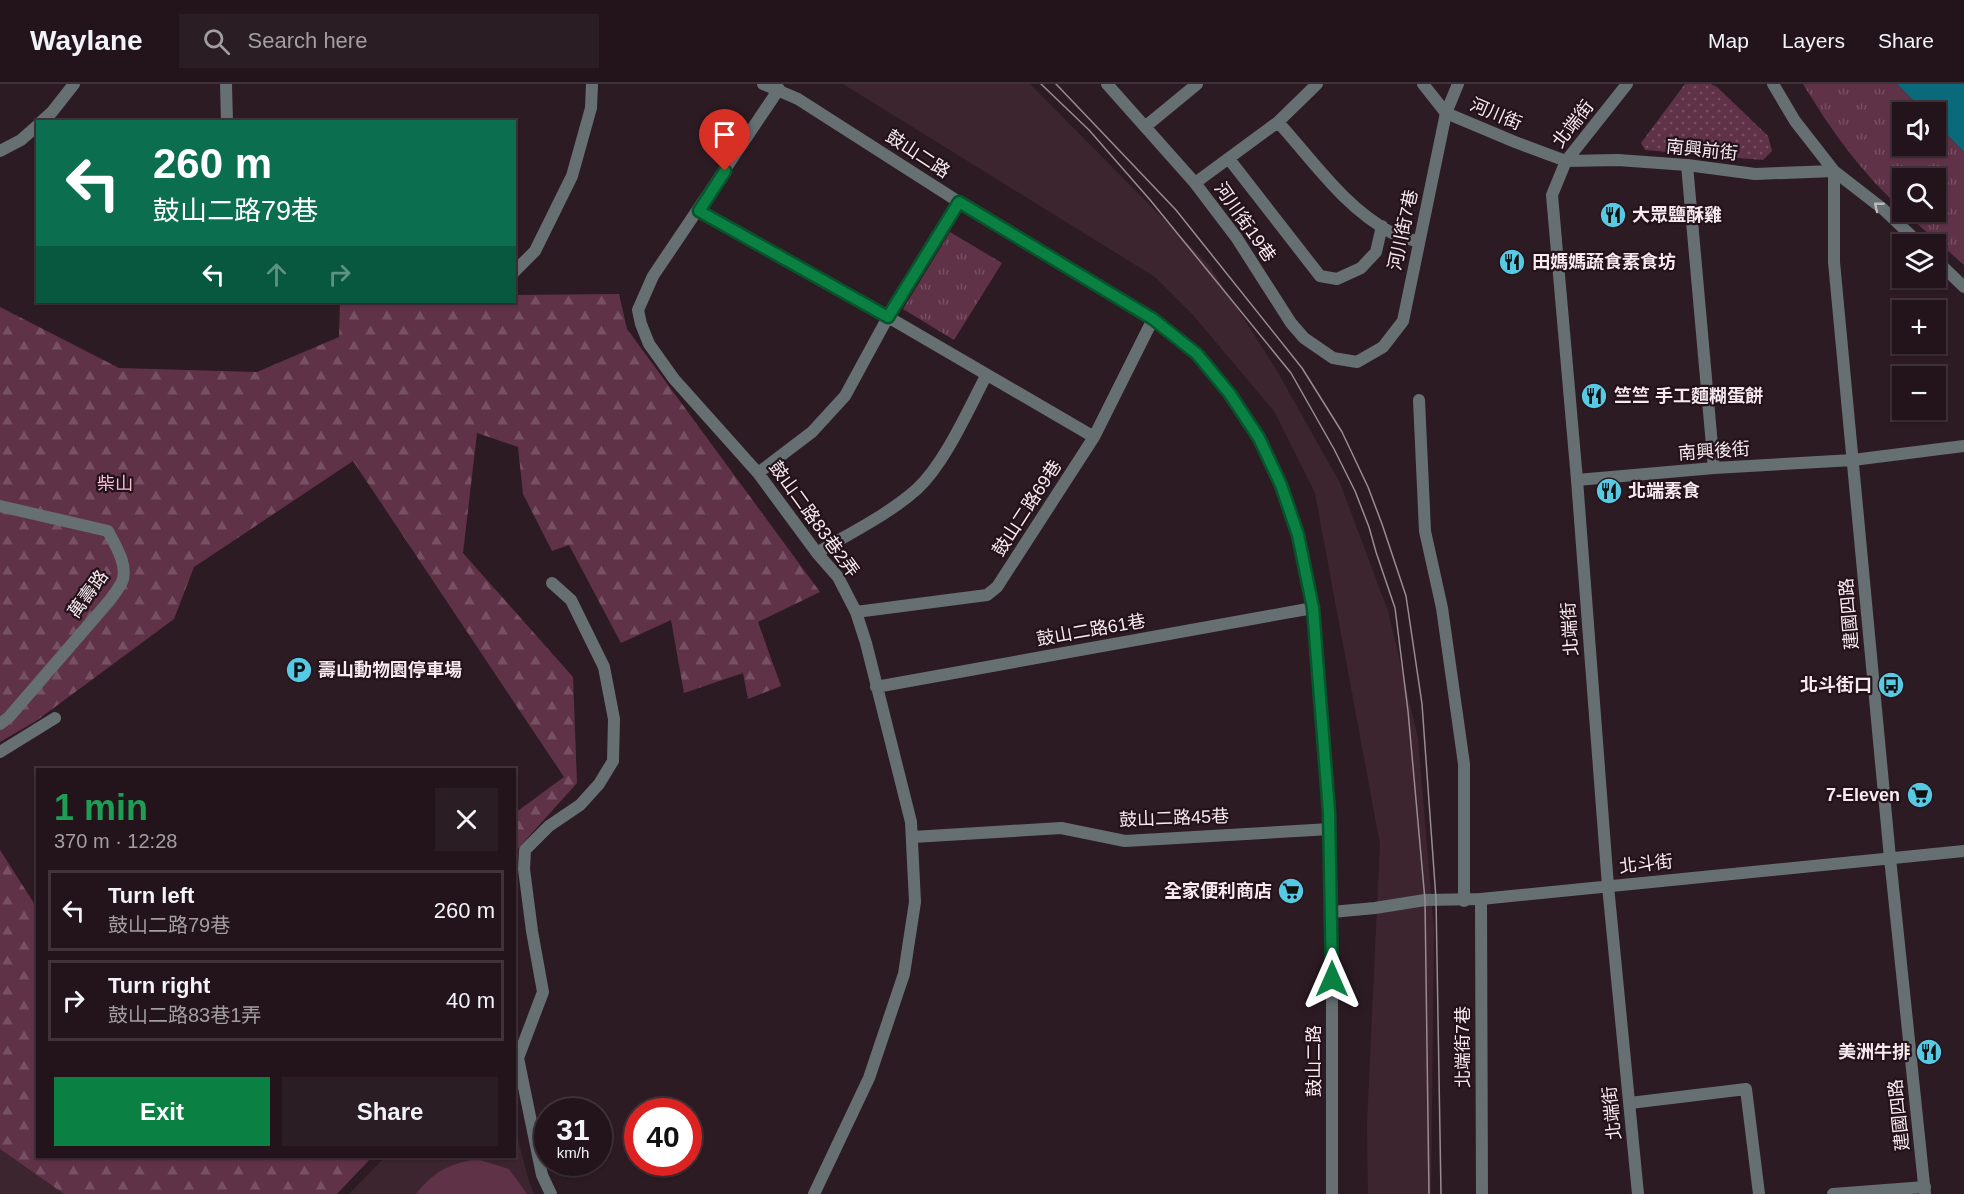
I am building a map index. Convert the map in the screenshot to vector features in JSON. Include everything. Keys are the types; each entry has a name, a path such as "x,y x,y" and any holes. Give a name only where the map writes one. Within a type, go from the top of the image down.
{"street":[{"path":"43,120 74,84"},
{"path":"226,84 227,120"},
{"path":"516,270 535,251 572,176 591,108 592,84"},
{"name":"鼓山二路","path":"763,84 781,87 959,202 1153,319 1197,354 1230,394 1259,438 1281,485 1298,535 1313,608 1330,829 1332,1194"},
{"path":"1107,84 1196,183"},
{"path":"1146,126 1197,84"},
{"name":"河川街19巷","path":"1317,84 1278,122 1196,183 1236,237 1291,323 1304,338 1333,358 1357,362 1383,347"},
{"name":"河川街","path":"1423,84 1446,113 1566,161"},
{"name":"河川街7巷","path":"1383,347 1404,321 1446,113 1458,84"},
{"name":"北端街","path":"1627,84 1566,161 1552,195 1577,480 1608,886 1638,1194"},
{"path":"1773,84 1795,121 1834,171 1909,234"},
{"path":"781,87 699,211 1095,437"},
{"path":"1278,122 1338,193 1364,215 1394,234 1419,242"},
{"path":"0,151 21,140 36,127"},
{"path":"1229,159 1320,276 1337,279 1361,268 1376,252 1382,226"},
{"name":"南興前街","path":"1566,161 1618,160 1687,165 1755,174 1834,171"},
{"path":"1687,165 1714,468"},
{"name":"建國四路","path":"1834,171 1834,262 1890,858 1925,1191"},
{"path":"758,473 812,432 845,396 888,317 959,202"},
{"name":"鼓山二路83巷2弄","path":"699,211 653,276 638,310 641,324 649,344 674,379 758,473 837,577 856,612 908,808 913,837 915,902 904,974 870,1078 814,1194"},
{"path":"1946,270 1964,287"},
{"name":"鼓山二路69巷","path":"856,612 987,595 997,587 1095,437 1153,319"},
{"path":"817,553 893,507 918,488 946,450 986,376"},
{"path":"1419,400 1425,531 1442,608 1464,764 1464,901"},
{"name":"南興後街","path":"1577,480 1714,468 1853,460 1964,446"},
{"name":"萬壽路","path":"0,506 108,531 123,569 123,579 110,600 9,717 0,724"},
{"path":"551,1194 542,1175 518,1058 543,992 524,869 525,850 549,826 580,805 599,784 614,761 614,719 604,667 572,600 552,584"},
{"name":"鼓山二路61巷","path":"876,687 1313,608"},
{"path":"0,752 56,718"},
{"name":"鼓山二路45巷","path":"913,837 1061,828 1125,841 1330,829"},
{"name":"北斗街","path":"1332,912 1425,900 1464,901 1964,851"},
{"name":"北端街7巷","path":"1481,899 1482,1194"},
{"path":"1630,1103 1746,1089 1759,1194"},
{"path":"1833,1194 1925,1191"}],"shaded area":[{"path":"843,84 1030,84 1209,265 1276,369 1340,483 1388,611 1418,738 1434,930 1431,1194 1368,1194 1367,1124 1380,844 1315,493 1274,411 1193,315 1155,277"},
{"path":"516,1133 534,1194 349,1194 384,1158 516,1158"},
{"path":"0,1149 64,1194 0,1194"}],"green space":[{"path":"1685,84 1711,84 1717,87 1768,136 1772,151 1763,160 1645,150 1641,143"},
{"path":"1803,84 1897,84 1915,102 1892,102 1892,156 1946,156 1946,133 1964,152 1964,265 1946,249 1946,234 1929,234 1915,222 1946,222 1946,168 1892,168 1892,200 1873,181 1825,118"},
{"path":"950,232 1002,263 954,340 903,309"},
{"name":"柴山","path":"619,294 627,329 820,592 758,622 781,686 748,699 743,673 684,693 671,620 621,643 569,545 552,551 523,494 518,447 477,433 463,553 573,677 577,783 516,851 516,812 564,777 353,461 194,567 174,619 36,721 0,742 0,307 119,368 257,372 339,337 340,303 516,303 516,295"},
{"path":"0,850 36,906 36,1158 371,1158 337,1194 64,1194 0,1149"},
{"path":"477,1159 509,1169 527,1194 416,1194 436,1174 458,1163"}],"water":[{"path":"1897,84 1964,84 1964,152 1946,133 1946,102 1915,102"}],"tram line":[{"path":"1041,84 1089,130 1151,201 1291,373 1334,449 1355,491 1369,527 1395,608 1408,711 1425,900 1429,1194"},
{"path":"1056,84 1176,210 1302,368 1342,432 1368,487 1382,524 1406,596 1422,704 1436,899 1441,1194"}],"place":[{"name":"大眾鹽酥雞","path":"1613,215"},
{"name":"田媽媽蔬食素食坊","path":"1512,262"},
{"name":"竺竺 手工麵糊蛋餅","path":"1594,396"},
{"name":"北端素食","path":"1609,491"},
{"name":"壽山動物園停車場","path":"299,670"},
{"name":"北斗街口","path":"1891,685"},
{"name":"7-Eleven","path":"1920,795"},
{"name":"全家便利商店","path":"1291,891"},
{"name":"美洲牛排","path":"1929,1052"}],"route":[{"path":"725,171 699,211 888,317 959,202 1153,319 1197,354 1230,394 1259,438 1281,485 1298,535 1313,608 1329,812 1332,979"}]}
